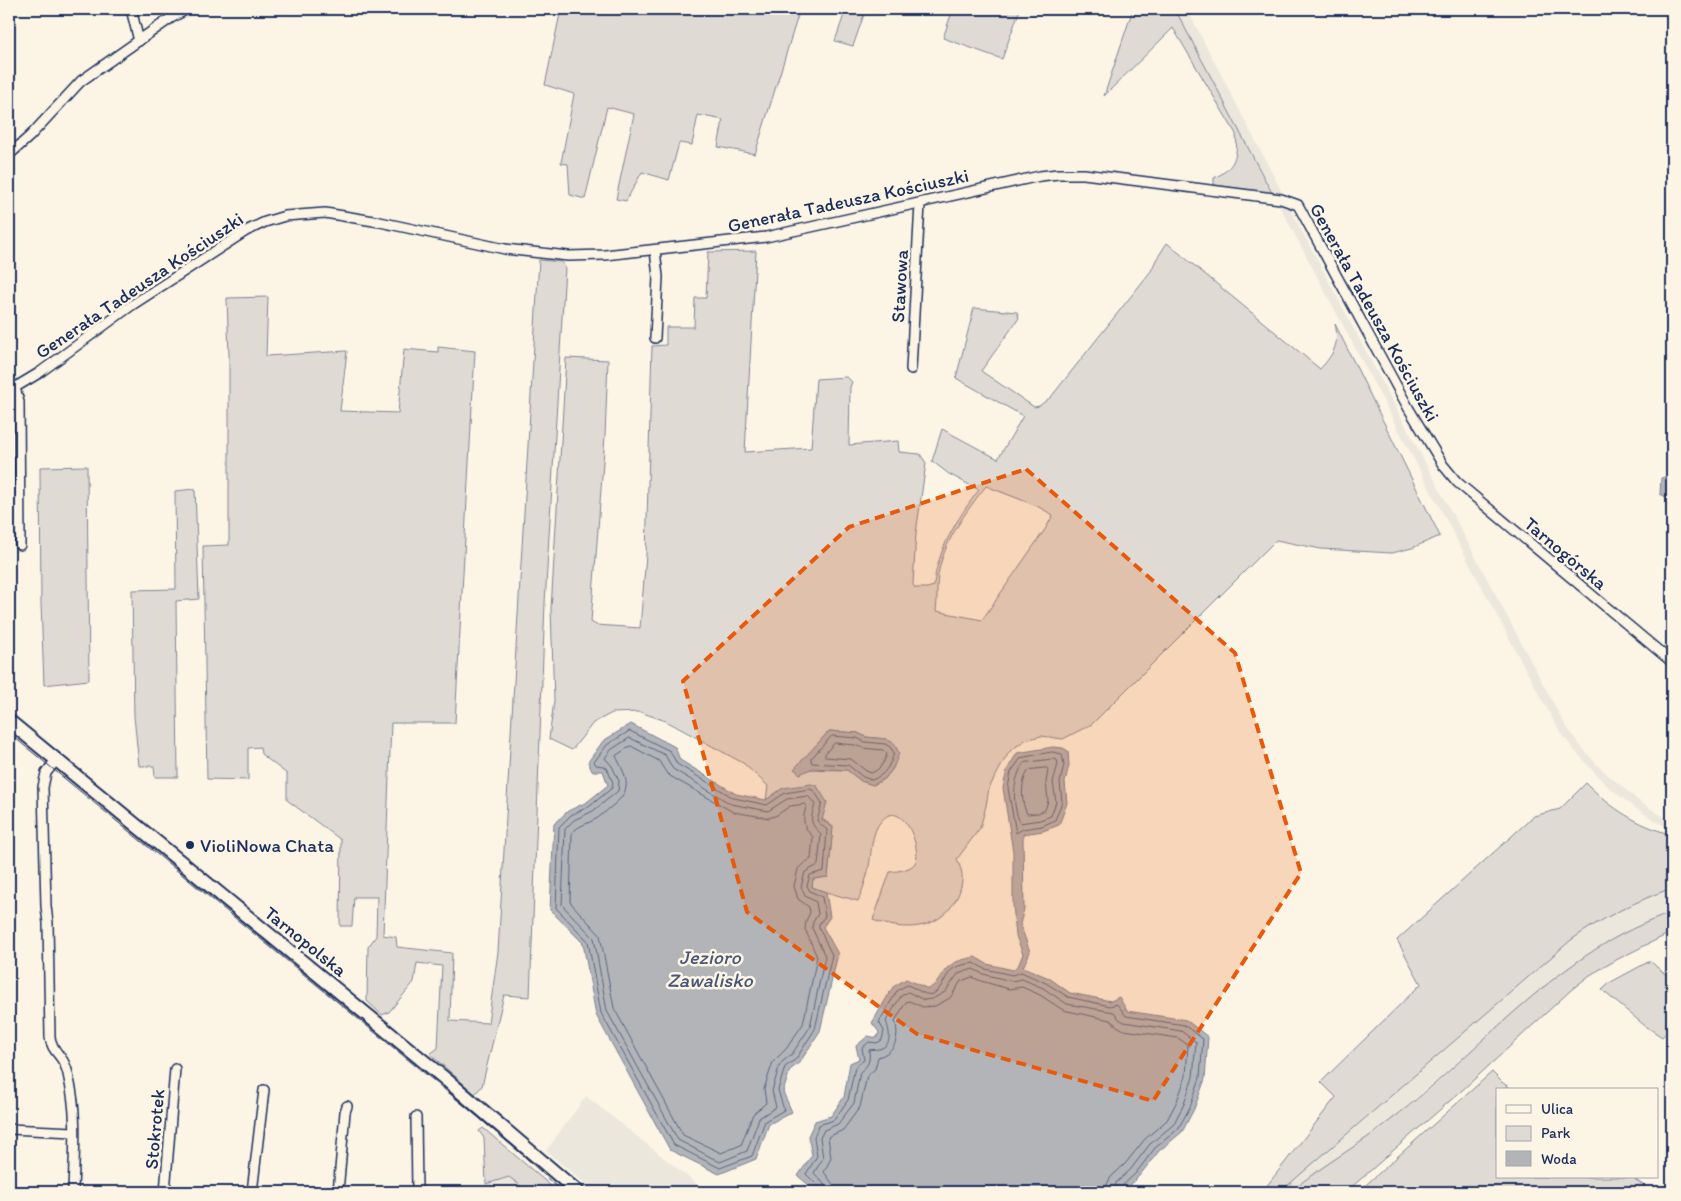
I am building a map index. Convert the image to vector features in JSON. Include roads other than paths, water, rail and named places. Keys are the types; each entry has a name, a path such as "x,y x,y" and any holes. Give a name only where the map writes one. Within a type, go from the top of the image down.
{"main road":[{"name":"Tarnopolska","path":"9,721 480,1107 578,1192"}],"street":[{"path":"131,9 139,40"},
{"path":"9,155 30,136 78,84 139,40 187,9"},
{"name":"Generała Tadeusza Kościuszki","path":"12,389 132,305 246,231 265,222 285,216 325,213 357,217 505,249 568,256 605,255 766,237 1040,176 1084,174 1281,199 1298,205 1409,409 1443,465"},
{"name":"Stawowa","path":"911,369 920,204"},
{"path":"655,250 658,277 655,338"},
{"path":"12,389 19,402 20,545"},
{"name":"Tarnogórska","path":"1443,465 1473,497 1672,662"},
{"path":"56,760 46,773 43,787 50,1042 64,1063 70,1080 74,1109 73,1192"},
{"name":"Stokrotek","path":"165,1192 175,1068"},
{"path":"252,1192 264,1090"},
{"path":"338,1192 347,1106"},
{"path":"416,1117 417,1192"},
{"path":"9,1129 74,1132"}],"water":[{"path":"1672,477 1672,500 1660,494 1661,478"},
{"name":"Jezioro Zawalisko","path":"631,724 675,747 680,760 736,794 766,800 783,788 811,784 817,786 827,802 822,820 833,827 828,877 813,879 812,887 826,892 830,917 823,927 838,954 820,1031 800,1062 790,1070 783,1092 792,1112 769,1124 756,1159 719,1174 670,1150 596,1015 583,943 550,910 554,824 568,811 587,802 608,785 603,771 592,771 588,762 603,741"},
{"path":"829,731 858,733 866,737 886,739 894,743 899,753 893,768 887,776 873,785 861,781 847,770 813,768 800,774 794,769"},
{"path":"1053,747 1063,748 1068,751 1069,765 1065,782 1067,803 1059,825 1043,831 1023,834 1024,909 1020,924 1030,952 1023,967 1049,978 1070,993 1111,1001 1119,997 1127,1011 1186,1020 1208,1037 1205,1079 1194,1109 1182,1132 1159,1151 1123,1192 817,1192 798,1176 812,1155 808,1136 815,1121 831,1116 844,1097 850,1063 859,1059 856,1046 868,1036 877,1038 879,1032 872,1023 893,987 906,979 928,989 936,983 944,971 953,963 975,957 987,964 1013,970 1019,964 1023,954 1016,936 1013,905 1013,852 1003,788 1007,770 1017,753"}],"tram line":[{"path":"9,733 466,1107 523,1155 562,1192"}],"place":[{"name":"VioliNowa Chata","path":"190,845"}]}
